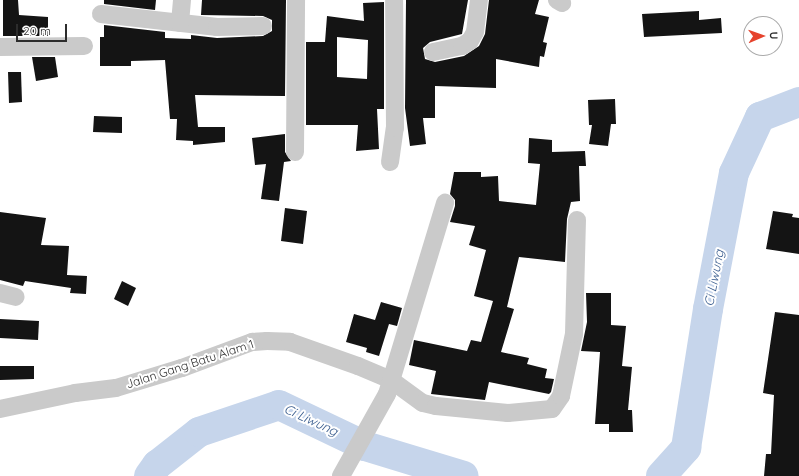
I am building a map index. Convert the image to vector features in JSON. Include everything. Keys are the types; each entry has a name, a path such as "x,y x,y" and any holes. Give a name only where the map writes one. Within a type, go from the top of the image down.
{"street":[{"path":"180,22 182,0"},
{"path":"295,152 296,0"},
{"path":"390,162 395,128 394,0"},
{"path":"433,52 462,46 470,41 475,32 479,0"},
{"path":"101,14 217,27 264,26"},
{"path":"0,47 84,46"},
{"path":"341,476 352,452 380,409 391,380 444,203"},
{"name":"Jalan Gang Batu Alam 1","path":"0,409 75,392 116,388 182,368 252,342 290,342 358,366 391,380 423,403 436,406 513,413 555,406 561,396 574,334 577,220"}],"building":[{"path":"3,0 18,0 19,15 48,17 48,36 3,36"},
{"path":"104,0 156,0 155,10 104,4"},
{"path":"202,0 286,0 285,96 195,95 198,127 225,127 225,142 193,145 193,141 176,140 177,119 170,119 165,60 131,61 131,66 100,66 100,37 104,37 104,25 165,32 165,38 191,39 191,35 217,38 263,36 272,31 272,20 263,16 201,15"},
{"path":"406,0 468,0 462,34 430,42 423,48 425,59 435,62 464,56 479,46 485,34 489,0 539,0 535,14 549,17 543,42 547,43 544,57 540,56 539,67 496,59 496,88 435,86 435,118 423,118 426,144 410,146 405,108"},
{"path":"384,2 384,109 377,109 379,149 356,151 358,125 306,125 306,42 325,42 327,16 364,21 363,3","holes":["337,37 368,40 367,79 337,77"]},
{"path":"699,11 699,20 721,18 722,33 644,37 642,14"},
{"path":"32,57 55,57 58,77 36,81"},
{"path":"8,72 21,72 22,102 9,103"},
{"path":"615,99 616,124 611,124 608,146 589,144 592,125 589,125 588,100"},
{"path":"94,116 122,117 122,133 93,132"},
{"path":"285,134 285,152 291,161 284,162 279,201 261,199 266,164 255,165 252,138"},
{"path":"529,138 552,140 552,152 585,151 586,166 579,166 580,201 571,202 567,219 565,262 519,257 507,307 514,309 501,352 529,358 527,364 547,369 545,378 554,379 551,392 549,394 489,382 485,400 431,394 436,371 409,365 414,340 467,351 471,340 481,342 493,301 474,296 486,250 469,245 475,226 450,222 455,206 455,200 450,194 454,172 481,172 481,177 498,176 499,201 536,205 540,164 528,163"},
{"path":"285,208 307,211 303,244 281,241"},
{"path":"773,211 793,214 792,217 799,218 799,254 766,249"},
{"path":"0,212 46,218 41,245 69,246 67,275 87,276 86,294 70,293 71,288 25,281 23,286 0,280"},
{"path":"122,281 136,288 128,306 114,299"},
{"path":"586,293 611,293 611,325 626,326 622,366 632,367 628,410 632,410 633,432 609,432 609,424 595,424 600,352 581,351 587,322"},
{"path":"381,302 402,308 397,326 389,324 379,356 366,352 367,348 346,342 354,314 375,320"},
{"path":"775,312 799,315 799,476 764,476 766,454 771,454 774,395 763,393"},
{"path":"0,319 39,321 38,340 0,338"},
{"path":"0,366 34,366 34,379 0,380"}],"waterway":[{"name":"Ci Liwung","path":"661,476 686,448 708,309 734,173 760,117 799,102"},
{"name":"Ci Liwung","path":"149,476 157,465 199,432 279,405 365,446 464,476"}]}
